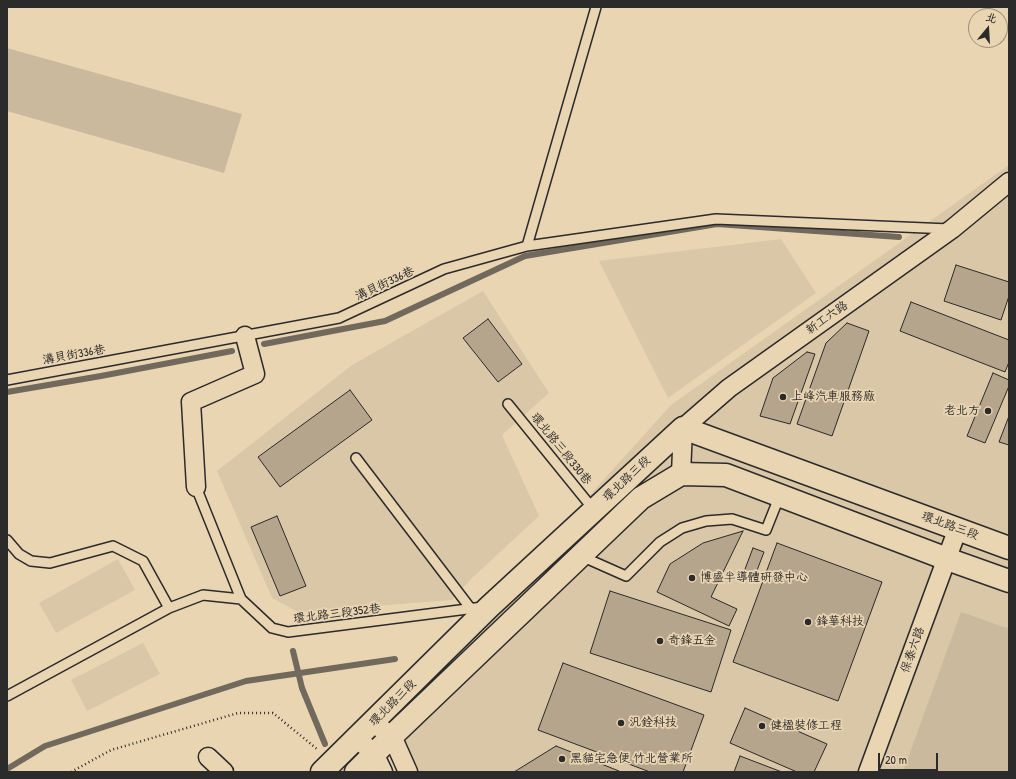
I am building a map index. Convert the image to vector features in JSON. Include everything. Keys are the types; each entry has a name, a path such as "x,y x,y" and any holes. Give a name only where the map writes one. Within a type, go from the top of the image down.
{"street":[{"name":"新工六路","path":"683,428 729,388 952,229 1009,182"},
{"path":"196,487 191,402 255,374 245,336"},
{"path":"683,428 681,474 726,475 1009,582"},
{"name":"環北路三段","path":"322,763 356,738 373,722 480,608 594,510 683,428 1009,548"},
{"name":"環北路三段","path":"356,772 379,763 392,736 641,498 681,474"},
{"name":"保泰六路","path":"868,772 958,528"},
{"path":"373,722 392,736 408,772"},
{"path":"356,738 379,763"},
{"path":"208,757 224,772"}],"lane":[{"path":"527,246 596,7"},
{"name":"溝貝街336巷","path":"7,380 339,318 444,269 527,246 716,219 952,229"},
{"name":"環北路三段330巷","path":"508,404 594,510"},
{"path":"356,458 480,608"},
{"path":"7,696 169,608 203,596 241,599 196,487"},
{"path":"581,556 626,576 660,542 682,528 706,521 732,519 766,530 780,495"},
{"path":"7,540 19,554 31,561 50,563 113,546 143,561 169,608"},
{"name":"環北路三段352巷","path":"241,599 272,628 288,632 480,608"}],"path":[{"path":"71,772 111,750 238,713 274,713 322,763"}],"shaded area":[{"path":"7,48 242,114 224,173 7,111"},
{"path":"1009,165 1009,772 396,772 378,730 671,405"},
{"path":"781,239 816,293 668,398 599,261"},
{"path":"483,291 549,393 502,435 539,516 471,579 452,600 298,612 272,598 217,471 352,365"},
{"path":"118,559 135,590 56,633 39,603"},
{"path":"961,612 1009,629 1009,772 903,772"},
{"path":"143,643 160,674 87,711 71,680"}],"building":[{"path":"956,265 1009,282 1009,296 1001,320 944,301"},
{"path":"911,302 1009,340 1009,362 1005,372 900,331"},
{"path":"488,319 522,364 498,382 463,338"},
{"path":"847,323 869,331 832,436 797,424 826,343"},
{"name":"上峰汽車服務廠","path":"807,352 815,354 790,424 760,416 773,378"},
{"name":"老北方","path":"993,373 1009,380 1009,386 985,443 967,436"},
{"path":"350,390 372,420 280,487 258,457"},
{"path":"1009,416 1009,445 999,442"},
{"path":"277,516 306,586 280,596 251,527"},
{"name":"博盛半導體研發中心","path":"743,531 711,597 737,609 729,626 657,592 670,564 703,543"},
{"name":"鋒華科技","path":"777,543 882,582 838,701 733,662"},
{"path":"753,548 764,552 753,581 742,577"},
{"name":"奇鋒五金","path":"610,591 731,630 711,692 590,653"},
{"name":"汎銓科技","path":"563,663 704,715 683,772 650,772 538,730"},
{"name":"健楹裝修工程","path":"745,708 827,744 814,772 797,772 730,743"},
{"name":"黑貓宅急便 竹北營業所","path":"556,746 619,771 620,772 514,772"},
{"path":"740,756 782,772 734,772"}],"waterway":[{"path":"264,344 385,321 525,256 717,224 899,237"},
{"path":"7,392 232,351"},
{"path":"293,651 302,688 325,744"},
{"path":"7,769 45,746 246,681 395,659"}],"place":[{"name":"上峰汽車服務廠","path":"783,397"},
{"name":"老北方","path":"988,411"},
{"name":"博盛半導體研發中心","path":"692,578"},
{"name":"鋒華科技","path":"808,622"},
{"name":"奇鋒五金","path":"660,641"},
{"name":"汎銓科技","path":"621,723"},
{"name":"健楹裝修工程","path":"762,726"},
{"name":"黑貓宅急便 竹北營業所","path":"562,759"}]}
